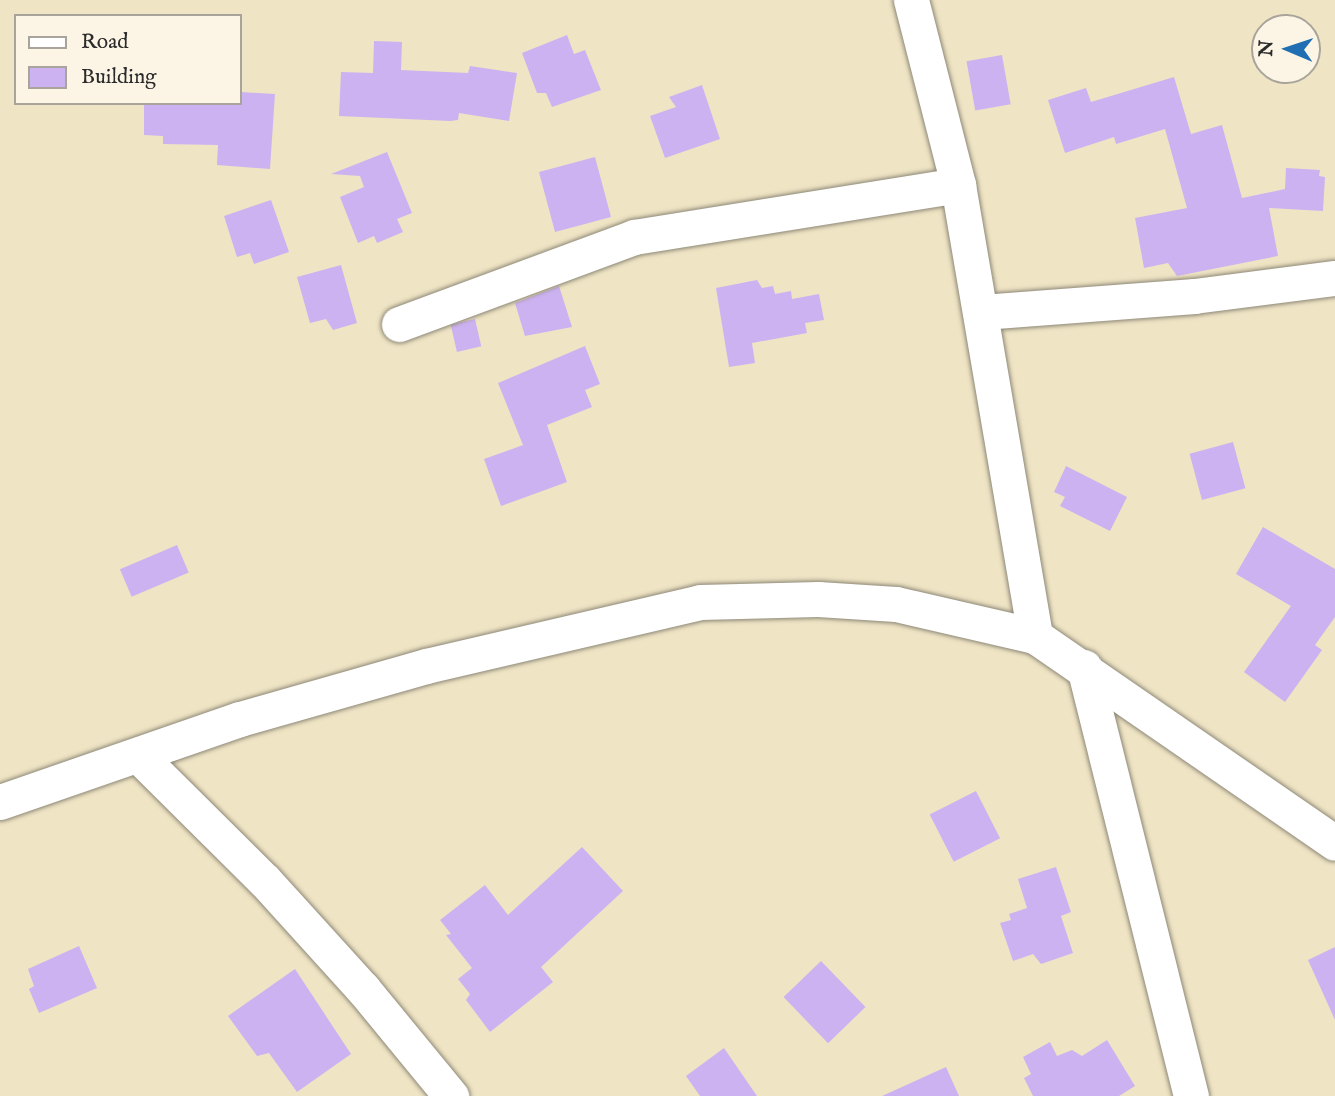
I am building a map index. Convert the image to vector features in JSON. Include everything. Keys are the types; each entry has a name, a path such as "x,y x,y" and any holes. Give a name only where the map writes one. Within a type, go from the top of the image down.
{"street":[{"path":"911,0 958,185 982,312 1035,636"},
{"path":"399,324 634,237 958,185"},
{"path":"982,312 1194,296 1335,278"},
{"path":"0,802 240,719 426,666 700,602 818,598 896,604 1035,636 1084,667 1281,808 1335,842"},
{"path":"1084,667 1191,1096"},
{"path":"139,756 265,881 363,989 451,1096"}],"building":[{"path":"567,35 574,54 585,50 601,90 552,107 546,93 537,93 522,53"},
{"path":"374,41 402,42 401,70 468,73 470,66 517,73 509,121 459,113 458,120 450,121 339,116 341,72 373,73"},
{"path":"1002,55 1011,104 975,110 967,61"},
{"path":"1174,77 1191,134 1222,125 1242,198 1285,189 1286,168 1320,170 1319,176 1325,177 1323,211 1269,208 1278,256 1177,276 1168,263 1144,268 1135,218 1187,208 1165,129 1116,144 1114,137 1065,153 1048,100 1086,88 1091,102"},
{"path":"702,85 720,139 665,158 650,116 676,107 669,97"},
{"path":"242,92 275,94 270,169 217,165 218,145 163,144 163,136 144,135 144,105 242,105"},
{"path":"387,152 412,213 397,219 403,232 377,243 374,236 358,243 340,197 364,187 360,176 331,174"},
{"path":"595,157 611,217 555,232 539,172"},
{"path":"271,200 289,252 254,264 250,253 237,257 224,216"},
{"path":"341,265 357,323 333,330 326,319 310,323 297,277"},
{"path":"757,280 762,288 773,286 775,294 791,291 792,299 819,294 824,320 805,323 807,333 752,343 755,363 729,367 716,288"},
{"path":"559,286 572,327 525,336 515,303"},
{"path":"475,319 481,346 457,352 451,325"},
{"path":"585,346 600,384 585,390 592,407 547,425 567,482 501,506 484,459 523,445 498,383"},
{"path":"1233,442 1245,488 1202,500 1190,454"},
{"path":"1066,466 1127,497 1110,531 1060,506 1065,497 1054,492"},
{"path":"1263,527 1335,569 1335,617 1315,645 1322,650 1285,702 1244,672 1291,606 1236,574"},
{"path":"177,545 189,573 132,597 120,569"},
{"path":"976,791 1000,838 954,862 930,815"},
{"path":"582,847 623,891 541,967 553,982 490,1032 466,1000 470,994 458,979 472,968 446,935 451,934 440,920 485,885 508,915"},
{"path":"1056,867 1071,912 1061,916 1073,953 1041,964 1033,954 1013,961 1000,923 1011,920 1009,914 1027,908 1018,879"},
{"path":"79,946 97,988 39,1013 29,989 34,986 28,969"},
{"path":"1335,947 1335,1020 1308,960"},
{"path":"821,961 865,1007 828,1043 784,997"},
{"path":"295,969 351,1054 297,1092 269,1053 257,1056 228,1016"},
{"path":"1107,1040 1135,1086 1119,1096 1033,1096 1024,1078 1031,1074 1023,1057 1050,1042 1057,1056 1072,1050 1082,1056"},
{"path":"724,1048 757,1096 700,1096 686,1076"},
{"path":"946,1067 959,1096 882,1096"}]}
